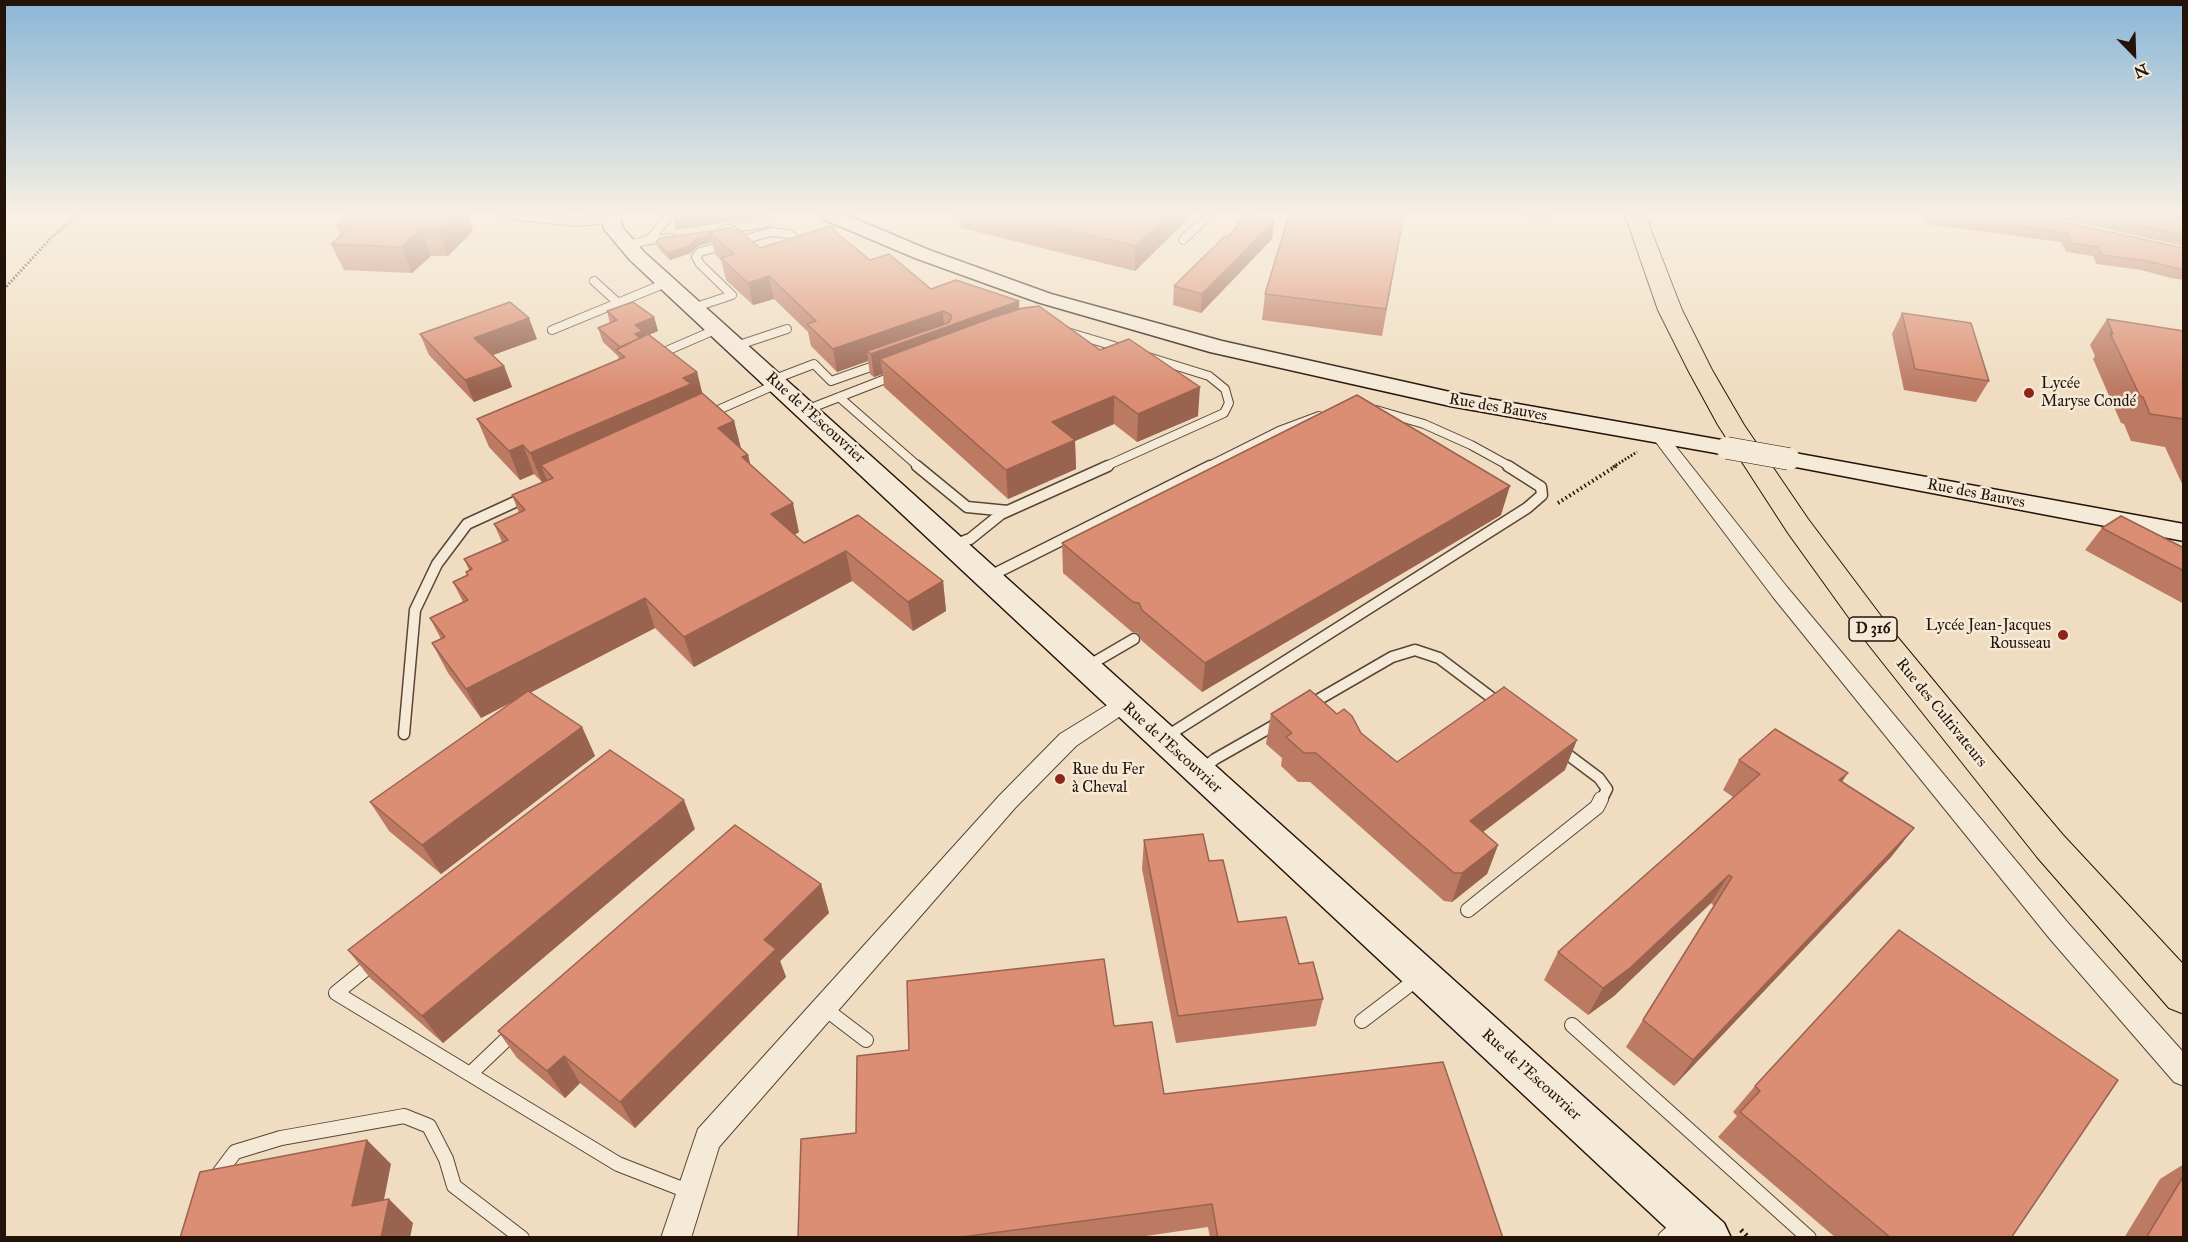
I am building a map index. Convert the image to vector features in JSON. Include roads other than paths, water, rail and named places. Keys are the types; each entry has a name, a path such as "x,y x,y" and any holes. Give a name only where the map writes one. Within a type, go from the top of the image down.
{"main road":[{"name":"Rue des Cultivateurs","path":"1656,273 1670,310 1700,370 1731,425 1798,526 1879,636 1971,751 2058,854 2184,995"},
{"name":"Rue des Cultivateurs","path":"1672,273 1691,320 1733,399 1801,503 1882,613 2000,755 2184,963"}],"street":[{"name":"Rue de l'Escouvrier","path":"657,273 1422,975 1688,1231"},
{"name":"Rue des Bauves","path":"975,273 1044,298 1218,347 1450,399 1789,459 2184,533"},
{"path":"1660,437 1780,592 2059,931 2184,1072"},
{"path":"676,1238 708,1139 1007,802 1068,740 1124,704"}],"lane":[{"path":"693,308 732,295 709,273"},
{"path":"594,281 617,302"},
{"path":"552,330 666,283"},
{"path":"1053,328 1131,351"},
{"path":"643,361 717,329"},
{"path":"736,346 787,329"},
{"path":"953,545 970,539 1008,511 1224,413 1229,403 1226,389 1209,376 1142,355"},
{"path":"702,417 814,364 831,381 894,358"},
{"path":"1159,371 1174,365"},
{"path":"806,410 904,372"},
{"path":"1185,376 1195,372"},
{"path":"839,397 967,507 1008,511"},
{"path":"1163,739 1527,508 1542,495 1541,487 1527,476 1471,445 1424,424 1364,409"},
{"path":"988,578 1280,431 1325,415"},
{"path":"404,734 416,610 436,564 467,524 542,490"},
{"path":"1086,668 1134,639"},
{"path":"1199,772 1215,759 1392,657 1415,651 1439,658 1514,714"},
{"path":"1468,910 1597,807 1607,789 1599,778 1552,743"},
{"path":"382,956 336,993 618,1164 690,1192"},
{"path":"1362,1021 1422,975"},
{"path":"824,1008 866,1040"},
{"path":"1572,1025 1809,1238"},
{"path":"470,1074 520,1027"},
{"path":"213,1194 219,1172 235,1152 281,1138 404,1116 429,1126 446,1159 454,1186 522,1238"}],"place":[{"name":"Lycée Maryse Condé","path":"2029,393"},
{"name":"Lycée Jean-Jacques Rousseau","path":"2063,635"},
{"name":"Rue du Fer à Cheval","path":"1060,779"}]}
